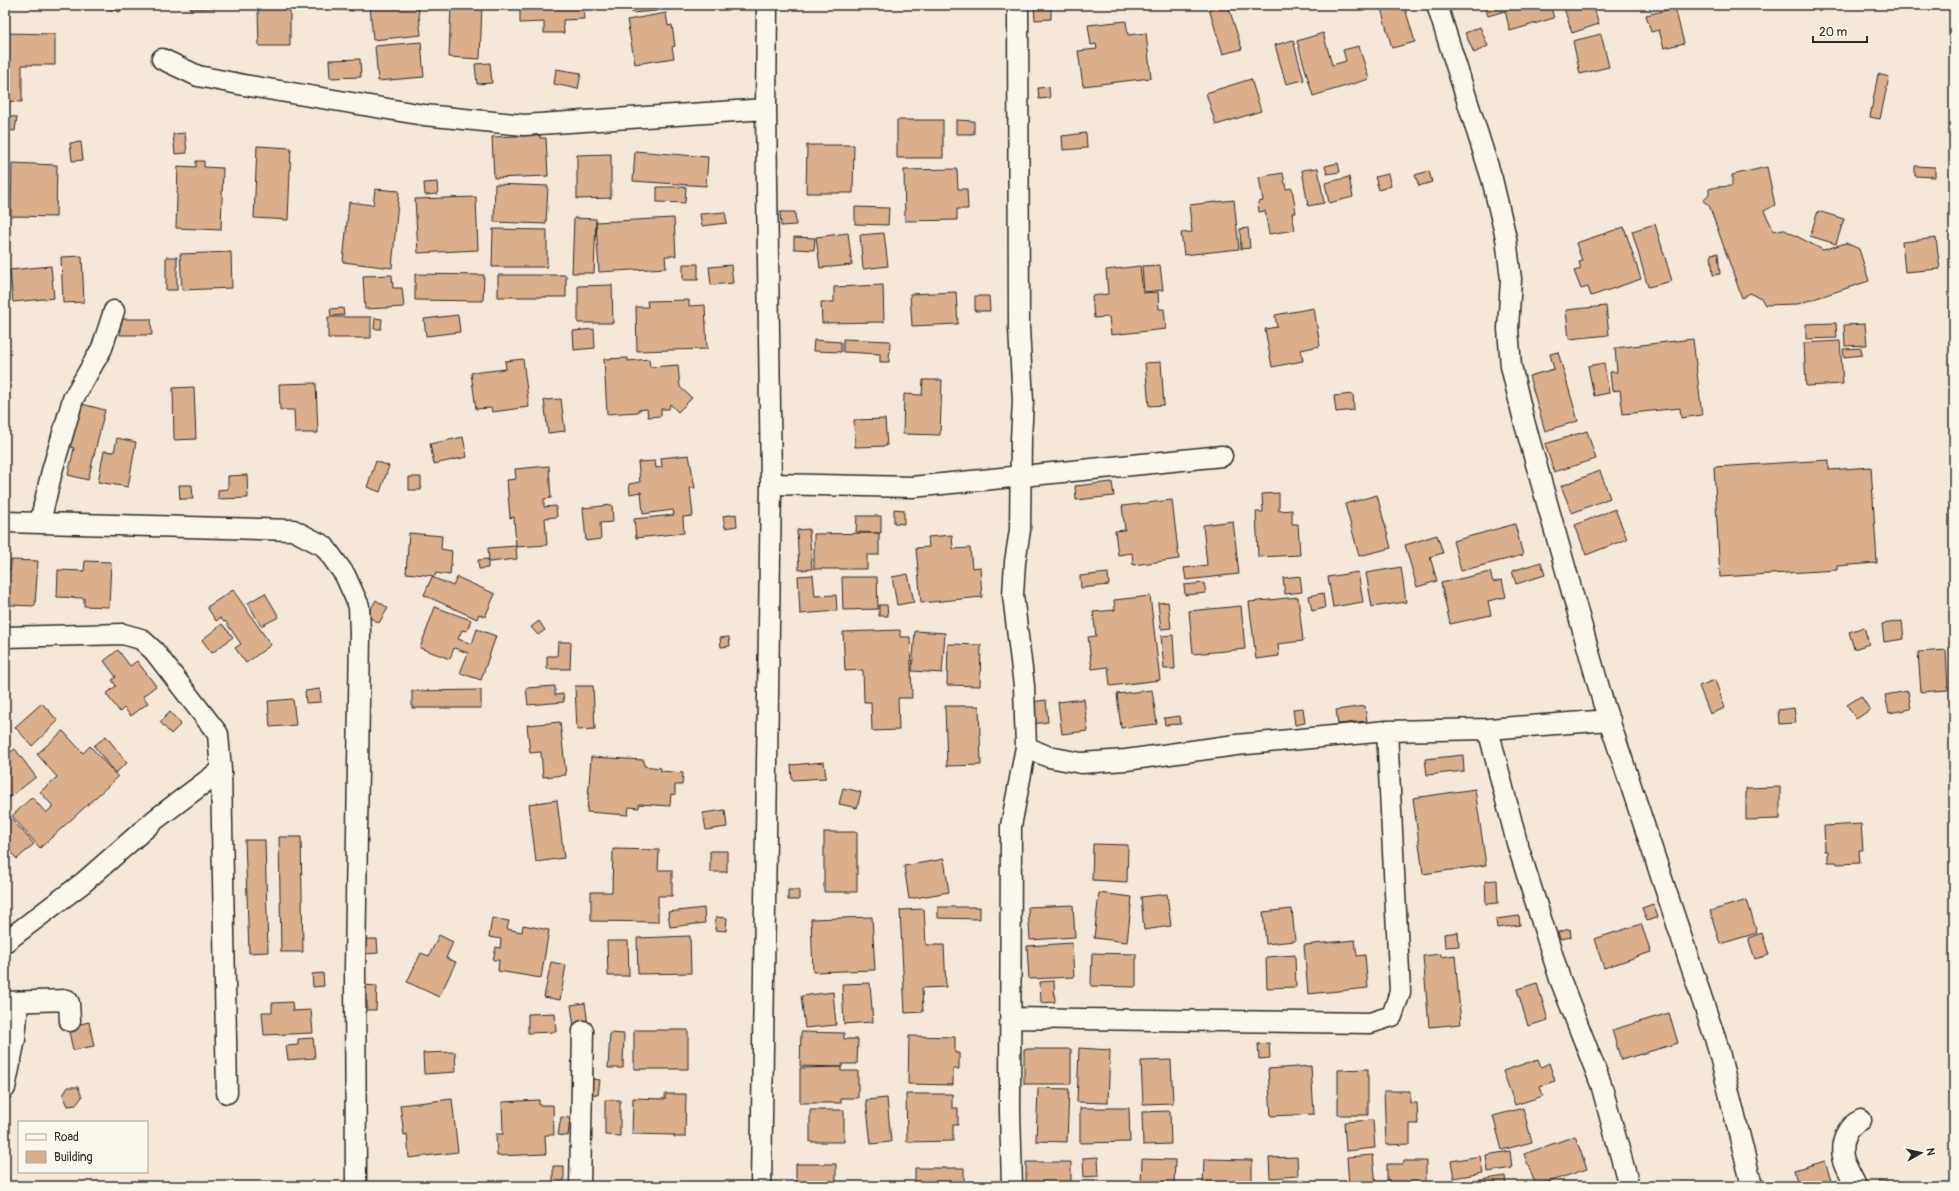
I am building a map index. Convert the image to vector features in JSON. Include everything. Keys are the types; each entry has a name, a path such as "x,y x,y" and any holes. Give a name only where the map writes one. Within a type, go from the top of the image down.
{"street":[{"path":"761,1186 771,484 766,109 767,5"},
{"path":"1012,1186 1011,826 1026,747 1024,686 1013,595 1015,562 1020,530 1020,476 1023,401 1019,328 1018,5"},
{"path":"1437,5 1492,179 1506,238 1511,279 1508,329 1511,366 1524,421 1610,720 1717,1044 1752,1186"},
{"path":"162,59 198,76 244,85 424,115 524,125 766,109"},
{"path":"40,522 52,471 74,399 102,348 114,311"},
{"path":"771,484 912,487 1222,456"},
{"path":"5,522 293,530 324,546 345,575 359,606 360,634 355,968 356,1186"},
{"path":"5,638 123,634 141,639 154,651 218,734 221,770 227,1093"},
{"path":"1026,747 1049,757 1081,763 1126,760 1236,745 1387,731 1488,728 1610,720"},
{"path":"1488,728 1517,843 1560,979 1601,1084 1628,1186"},
{"path":"1011,1018 1370,1023 1392,1016 1400,992 1387,731"},
{"path":"5,942 84,882 156,819 221,770"},
{"path":"5,1088 15,1039 11,1002 67,1000 69,1003 70,1021"},
{"path":"580,1186 583,1031"},
{"path":"1856,1186 1843,1157 1843,1142 1848,1129 1861,1120"}],"building":[{"path":"103,5 121,5 120,12 102,7"},
{"path":"190,5 215,5 215,8 190,9"},
{"path":"325,5 353,5 353,11 325,9"},
{"path":"418,5 421,35 373,40 370,6"},
{"path":"451,5 482,5 480,59 449,57"},
{"path":"520,5 583,5 584,19 563,20 564,33 544,33 544,22 520,23"},
{"path":"631,5 655,5 656,11 632,13"},
{"path":"1228,5 1242,49 1223,54 1209,9"},
{"path":"1380,5 1404,5 1415,42 1392,48"},
{"path":"1484,5 1550,5 1554,18 1510,31 1505,11 1488,16"},
{"path":"1563,5 1593,5 1599,24 1572,33"},
{"path":"1051,6 1051,19 1035,20 1034,7"},
{"path":"1675,8 1684,43 1664,48 1659,30 1651,32 1646,15"},
{"path":"258,9 290,9 290,46 259,46"},
{"path":"666,13 668,26 672,25 675,46 672,47 674,58 635,64 627,20"},
{"path":"1126,21 1128,35 1146,33 1151,78 1083,86 1078,51 1097,49 1096,44 1091,45 1088,25"},
{"path":"1480,27 1488,46 1474,53 1465,33"},
{"path":"5,33 55,34 55,65 22,65 22,102 5,101"},
{"path":"1323,33 1332,65 1346,61 1343,50 1359,46 1369,79 1313,96 1297,41"},
{"path":"1601,34 1609,67 1580,74 1573,41"},
{"path":"1293,40 1304,80 1286,84 1275,45"},
{"path":"421,42 424,77 378,81 375,46"},
{"path":"360,59 361,77 330,78 329,60"},
{"path":"490,63 492,83 477,84 475,64"},
{"path":"556,69 581,73 578,89 554,84"},
{"path":"1878,74 1889,77 1880,119 1870,117"},
{"path":"1251,79 1261,111 1216,125 1206,93"},
{"path":"1049,87 1050,98 1039,99 1038,88"},
{"path":"5,116 17,117 15,131 5,130"},
{"path":"897,120 943,120 943,158 897,158"},
{"path":"956,120 974,121 974,134 956,134"},
{"path":"185,133 187,153 175,154 173,134"},
{"path":"1086,133 1087,148 1063,150 1062,136"},
{"path":"540,135 540,138 546,138 548,176 494,178 492,137"},
{"path":"81,142 83,160 72,161 70,143"},
{"path":"807,145 854,145 853,193 806,193"},
{"path":"257,146 291,148 288,220 254,218"},
{"path":"635,151 708,157 706,186 633,181"},
{"path":"611,154 611,198 577,199 577,155"},
{"path":"196,161 204,161 204,167 223,168 221,230 176,228 178,166 196,167"},
{"path":"12,163 57,165 56,217 11,216"},
{"path":"1338,163 1340,172 1327,174 1325,166"},
{"path":"1915,166 1935,167 1935,177 1915,176"},
{"path":"1767,167 1775,205 1764,211 1774,231 1783,229 1823,250 1846,243 1859,249 1869,281 1798,304 1765,305 1761,298 1750,293 1742,298 1709,205 1703,201 1709,195 1709,189 1732,186 1732,175"},
{"path":"1318,168 1324,203 1308,206 1302,170"},
{"path":"957,169 958,189 967,189 968,209 957,209 957,220 905,221 904,170"},
{"path":"1429,171 1432,182 1419,186 1415,175"},
{"path":"1283,173 1286,189 1292,188 1296,213 1292,213 1295,230 1269,234 1265,211 1259,212 1258,202 1263,201 1259,177"},
{"path":"1388,174 1391,186 1379,190 1375,177"},
{"path":"1349,177 1353,197 1329,203 1325,183"},
{"path":"437,182 438,194 425,195 424,183"},
{"path":"495,184 548,186 546,224 494,222"},
{"path":"657,187 686,187 685,203 657,202"},
{"path":"375,189 399,191 392,268 343,262 349,202 373,205"},
{"path":"476,197 478,250 418,253 415,199"},
{"path":"1234,200 1239,249 1184,255 1181,233 1192,232 1189,205"},
{"path":"855,207 889,208 888,225 855,224"},
{"path":"1818,211 1844,219 1836,244 1810,236"},
{"path":"725,212 727,223 702,226 700,214"},
{"path":"780,212 795,212 796,225 781,226"},
{"path":"574,218 596,219 594,273 572,273"},
{"path":"674,218 676,256 665,256 666,268 599,272 596,222"},
{"path":"1655,224 1672,281 1648,287 1632,231"},
{"path":"1624,227 1641,279 1591,296 1588,287 1581,289 1574,271 1581,269 1579,262 1582,261 1576,243"},
{"path":"1248,228 1250,248 1241,249 1240,229"},
{"path":"493,229 547,230 547,267 492,267"},
{"path":"848,233 852,265 820,268 816,237"},
{"path":"884,233 888,266 863,269 860,235"},
{"path":"794,237 815,238 814,250 794,249"},
{"path":"1936,238 1940,269 1905,272 1902,242"},
{"path":"231,252 232,288 182,290 180,254"},
{"path":"1718,253 1720,274 1713,275 1711,254"},
{"path":"82,256 84,302 63,303 61,257"},
{"path":"166,257 177,257 177,290 166,290"},
{"path":"683,264 698,264 698,280 683,280"},
{"path":"731,265 733,283 711,285 709,267"},
{"path":"1160,265 1163,290 1144,292 1142,266"},
{"path":"51,266 54,298 13,302 10,270"},
{"path":"1140,266 1143,293 1158,292 1159,309 1164,309 1166,329 1111,335 1109,317 1094,318 1092,296 1108,294 1106,270"},
{"path":"415,274 484,275 483,301 415,300"},
{"path":"392,275 393,288 402,288 404,307 365,309 363,276"},
{"path":"498,275 566,275 566,297 498,297"},
{"path":"612,285 613,323 578,323 578,286"},
{"path":"883,285 884,322 822,323 821,302 834,302 834,287"},
{"path":"956,292 958,324 912,326 910,294"},
{"path":"975,296 989,296 990,311 975,311"},
{"path":"689,300 689,306 705,305 707,349 637,351 636,307 648,307 647,301"},
{"path":"1606,306 1609,335 1569,339 1566,310"},
{"path":"343,308 344,315 331,316 330,309"},
{"path":"1314,308 1320,346 1301,350 1303,361 1272,367 1265,329 1277,327 1275,315"},
{"path":"458,315 460,332 426,336 424,319"},
{"path":"328,317 371,317 371,338 328,338"},
{"path":"375,318 382,319 381,329 374,329"},
{"path":"120,319 151,319 152,335 120,335"},
{"path":"1836,323 1837,338 1806,339 1806,324"},
{"path":"1865,324 1867,345 1845,346 1844,325"},
{"path":"594,329 595,348 574,350 573,331"},
{"path":"843,339 890,341 889,362 880,362 880,354 843,352"},
{"path":"1693,339 1702,415 1681,418 1680,408 1623,414 1620,390 1612,391 1610,372 1617,372 1615,348"},
{"path":"814,340 841,342 841,352 813,351"},
{"path":"1840,341 1843,384 1806,386 1804,343"},
{"path":"1861,348 1862,355 1844,357 1843,349"},
{"path":"1558,352 1578,421 1545,431 1529,376 1554,369 1550,354"},
{"path":"628,358 628,361 649,359 650,367 678,365 680,387 692,398 678,412 670,404 669,409 661,409 661,416 648,417 647,409 638,410 638,412 607,414 604,359"},
{"path":"523,359 529,407 492,412 491,408 476,409 471,373 506,369 505,361"},
{"path":"1161,362 1164,405 1149,406 1145,363"},
{"path":"1604,363 1609,393 1594,396 1588,366"},
{"path":"923,380 942,380 940,435 903,434 904,394 922,395"},
{"path":"316,383 318,433 295,433 294,410 280,410 279,384"},
{"path":"194,387 196,439 174,440 173,388"},
{"path":"1353,394 1354,410 1336,412 1334,396"},
{"path":"561,399 565,431 548,433 544,400"},
{"path":"78,403 105,410 88,480 68,475 74,448 67,446"},
{"path":"885,419 887,446 855,447 854,420"},
{"path":"1587,431 1596,459 1554,472 1545,444"},
{"path":"463,437 467,457 434,464 430,444"},
{"path":"117,438 136,442 128,487 98,482 104,451 114,452"},
{"path":"689,455 695,488 690,488 693,516 683,517 684,533 636,538 634,519 674,515 673,510 643,514 641,492 630,494 629,484 640,482 638,462 655,461 656,468 662,467 661,458"},
{"path":"1829,460 1829,470 1871,467 1877,563 1837,566 1837,570 1720,577 1714,467"},
{"path":"376,461 389,466 380,492 367,487"},
{"path":"549,466 551,498 544,499 544,507 556,506 557,517 545,518 547,545 516,547 514,517 510,518 507,480 516,479 515,469"},
{"path":"1600,471 1610,498 1572,513 1561,486"},
{"path":"247,475 248,498 218,499 218,490 228,489 228,476"},
{"path":"409,477 421,477 421,490 409,490"},
{"path":"1112,482 1114,496 1076,500 1075,486"},
{"path":"179,485 192,485 193,499 180,499"},
{"path":"1279,493 1279,511 1292,510 1292,524 1298,524 1300,555 1258,557 1256,512 1263,512 1262,494"},
{"path":"1377,495 1391,548 1359,556 1345,504"},
{"path":"1172,500 1179,559 1133,565 1132,553 1118,555 1115,531 1125,530 1122,506"},
{"path":"612,505 613,522 600,523 601,539 586,541 583,508"},
{"path":"894,509 904,510 904,524 894,523"},
{"path":"1615,509 1627,539 1586,555 1575,525"},
{"path":"736,514 737,526 725,528 723,516"},
{"path":"857,516 881,516 881,533 856,532"},
{"path":"1233,521 1239,574 1186,580 1184,568 1207,565 1203,525"},
{"path":"1515,524 1523,555 1461,571 1453,541"},
{"path":"809,529 812,569 799,570 797,530"},
{"path":"409,533 442,536 441,549 452,551 450,575 436,573 435,576 406,573"},
{"path":"879,533 879,555 867,555 867,569 814,569 814,534"},
{"path":"952,535 953,549 970,548 972,568 980,567 982,597 921,603 916,548 929,547 928,537"},
{"path":"1437,535 1443,553 1430,557 1437,581 1417,587 1405,545"},
{"path":"516,546 517,559 489,562 488,548"},
{"path":"488,559 488,568 479,569 478,560"},
{"path":"11,560 38,561 35,606 10,605 10,597 5,597 5,570 10,570"},
{"path":"85,561 111,562 109,607 84,606 84,598 57,597 58,570 84,571"},
{"path":"1541,562 1545,575 1516,584 1512,571"},
{"path":"1401,567 1406,602 1372,607 1366,573"},
{"path":"1358,572 1363,602 1333,607 1328,577"},
{"path":"1490,572 1493,582 1502,580 1506,597 1488,601 1491,615 1450,624 1441,583"},
{"path":"1108,573 1109,585 1081,588 1080,576"},
{"path":"908,574 914,602 897,605 892,577"},
{"path":"813,575 815,596 836,595 837,611 800,614 798,576"},
{"path":"1300,576 1302,592 1285,594 1283,578"},
{"path":"432,577 453,586 457,577 495,594 485,617 479,614 477,619 424,595"},
{"path":"842,577 877,577 878,609 843,610"},
{"path":"1204,583 1206,593 1185,595 1184,585"},
{"path":"233,590 271,645 246,663 235,648 241,644 225,621 224,622 220,618 216,621 207,607"},
{"path":"265,593 279,617 261,626 248,603"},
{"path":"1323,593 1325,608 1312,611 1309,596"},
{"path":"1150,596 1160,680 1110,686 1108,667 1092,669 1088,637 1096,636 1093,612 1115,610 1114,600"},
{"path":"1298,597 1303,641 1278,644 1279,656 1256,659 1249,602"},
{"path":"376,600 388,608 379,623 367,616"},
{"path":"1168,602 1171,628 1161,629 1158,603"},
{"path":"879,605 887,605 888,616 879,616"},
{"path":"1241,606 1245,649 1193,654 1189,611"},
{"path":"435,607 471,620 467,631 462,630 458,639 472,644 477,629 496,636 481,680 460,673 468,653 454,648 450,659 420,648"},
{"path":"539,621 545,630 538,635 531,627"},
{"path":"1902,621 1904,639 1884,642 1882,624"},
{"path":"222,624 233,637 212,653 202,640"},
{"path":"1864,627 1869,644 1854,649 1849,632"},
{"path":"900,630 900,637 910,637 912,698 898,698 899,730 872,731 871,702 864,702 863,670 845,671 843,632"},
{"path":"915,631 945,633 942,673 912,671"},
{"path":"1173,635 1175,669 1164,669 1161,636"},
{"path":"729,637 730,646 721,647 720,638"},
{"path":"558,642 571,642 570,669 547,669 547,656 557,656"},
{"path":"948,644 981,645 980,686 947,685"},
{"path":"118,650 130,666 137,661 156,686 143,696 148,703 131,716 124,708 120,712 106,694 116,686 112,680 116,677 104,661"},
{"path":"1946,650 1948,690 1921,692 1918,652"},
{"path":"1715,680 1725,708 1710,714 1699,686"},
{"path":"555,686 555,695 563,694 564,702 528,705 526,688"},
{"path":"575,686 593,686 595,729 577,730"},
{"path":"320,689 321,702 306,703 305,691"},
{"path":"481,690 481,708 412,708 412,691"},
{"path":"1152,690 1157,724 1121,728 1117,694"},
{"path":"1908,691 1911,709 1889,713 1885,695"},
{"path":"1861,696 1870,710 1856,719 1847,705"},
{"path":"293,699 296,725 270,727 268,701"},
{"path":"1084,699 1088,731 1062,734 1058,702"},
{"path":"1046,700 1048,722 1032,724 1030,702"},
{"path":"42,703 58,721 32,746 15,727"},
{"path":"945,706 979,706 981,765 947,766"},
{"path":"1365,706 1367,721 1338,724 1336,710"},
{"path":"1303,708 1305,723 1295,725 1293,709"},
{"path":"1794,708 1796,723 1779,724 1778,710"},
{"path":"170,712 181,724 171,734 160,722"},
{"path":"1180,716 1181,724 1165,725 1164,718"},
{"path":"560,722 566,775 543,777 541,752 530,753 527,725"},
{"path":"63,731 83,753 90,746 118,777 40,848 12,816 32,797 46,813 53,806 40,792 57,777 37,754"},
{"path":"106,736 127,763 115,773 94,746"},
{"path":"15,749 36,777 9,798 5,793 5,756"},
{"path":"1463,755 1464,771 1427,775 1425,759"},
{"path":"591,757 644,760 644,766 661,768 661,771 683,773 682,785 675,785 675,795 671,794 670,806 639,804 639,808 629,807 628,815 587,812"},
{"path":"824,762 826,778 792,780 791,765"},
{"path":"1780,787 1780,819 1746,820 1746,788"},
{"path":"843,788 861,792 857,808 839,804"},
{"path":"1475,789 1486,865 1423,874 1413,798"},
{"path":"557,800 564,858 536,862 529,804"},
{"path":"725,810 727,827 706,830 703,813"},
{"path":"9,816 34,844 17,859 5,846 5,820"},
{"path":"1861,824 1863,850 1859,850 1860,863 1837,864 1836,862 1828,862 1828,851 1825,851 1824,826"},
{"path":"824,832 857,832 857,892 824,892"},
{"path":"279,837 301,837 303,952 281,952"},
{"path":"245,840 265,840 268,952 249,953"},
{"path":"1093,844 1128,845 1127,882 1092,880"},
{"path":"613,849 659,850 658,870 672,870 672,896 658,896 658,922 591,921 591,892 612,892"},
{"path":"710,851 727,851 727,872 710,872"},
{"path":"944,859 949,892 909,899 904,866"},
{"path":"1497,880 1498,903 1486,904 1485,881"},
{"path":"788,890 799,890 799,900 788,900"},
{"path":"1099,893 1132,897 1127,942 1094,938"},
{"path":"1167,894 1171,926 1144,930 1141,897"},
{"path":"1747,900 1757,933 1720,944 1710,911"},
{"path":"1653,904 1658,917 1647,921 1642,908"},
{"path":"1073,905 1075,937 1030,940 1028,907"},
{"path":"938,907 980,907 980,919 938,918"},
{"path":"704,908 705,923 670,927 668,912"},
{"path":"924,909 926,945 944,945 946,987 922,988 923,1012 905,1013 900,910"},
{"path":"1292,909 1295,941 1266,944 1263,912"},
{"path":"1519,916 1520,925 1497,928 1496,919"},
{"path":"716,917 727,918 726,931 715,930"},
{"path":"872,917 875,970 813,972 811,919"},
{"path":"492,918 509,921 507,929 522,932 523,925 549,930 541,978 498,971 499,960 493,960 496,947 500,948 501,939 489,937"},
{"path":"1641,924 1651,952 1604,968 1594,939"},
{"path":"1570,929 1571,937 1560,939 1558,932"},
{"path":"1458,932 1459,946 1445,947 1444,934"},
{"path":"1762,933 1769,955 1755,959 1748,938"},
{"path":"439,935 453,942 446,958 456,962 439,997 407,982 421,953 429,956"},
{"path":"690,936 691,973 638,974 637,938"},
{"path":"364,939 377,939 378,953 365,954"},
{"path":"1355,940 1357,956 1365,955 1368,988 1308,994 1304,945"},
{"path":"607,941 628,941 629,976 608,976"},
{"path":"1072,943 1074,977 1029,979 1027,946"},
{"path":"1092,953 1136,954 1136,987 1091,986"},
{"path":"1441,954 1441,957 1455,955 1461,1024 1429,1027 1423,956"},
{"path":"1295,955 1296,987 1267,988 1266,957"},
{"path":"551,962 566,965 560,1000 544,997"},
{"path":"323,973 324,986 313,987 312,974"},
{"path":"1054,981 1055,1002 1041,1003 1040,982"},
{"path":"870,983 873,1022 844,1024 842,984"},
{"path":"1537,983 1548,1020 1528,1026 1517,989"},
{"path":"362,985 377,986 376,1010 367,1010 367,1001 362,1001"},
{"path":"833,992 836,1025 805,1028 801,996"},
{"path":"292,1002 293,1011 311,1010 313,1033 264,1035 262,1012 272,1012 272,1003"},
{"path":"585,1003 588,1025 574,1027 571,1005"},
{"path":"555,1013 556,1032 528,1033 528,1014"},
{"path":"1669,1013 1678,1043 1621,1060 1612,1030"},
{"path":"89,1022 94,1046 73,1050 68,1027"},
{"path":"634,1030 688,1030 688,1069 634,1069"},
{"path":"801,1032 844,1033 844,1039 858,1039 857,1064 842,1064 842,1067 800,1066"},
{"path":"610,1033 624,1034 623,1068 608,1068"},
{"path":"909,1036 955,1037 955,1053 959,1053 959,1069 953,1069 953,1085 908,1084"},
{"path":"313,1038 315,1058 288,1060 286,1046 298,1045 298,1039"},
{"path":"1269,1043 1270,1058 1259,1059 1258,1044"},
{"path":"1079,1048 1110,1050 1108,1103 1077,1102"},
{"path":"1024,1049 1071,1049 1071,1084 1024,1084"},
{"path":"455,1052 456,1072 424,1074 423,1053"},
{"path":"1538,1059 1541,1067 1549,1063 1555,1081 1540,1086 1543,1096 1515,1105 1503,1071"},
{"path":"1171,1060 1173,1103 1143,1104 1141,1061"},
{"path":"1311,1066 1314,1114 1271,1116 1268,1069"},
{"path":"841,1067 841,1071 858,1071 858,1098 841,1098 841,1103 800,1103 800,1068"},
{"path":"1368,1069 1368,1115 1338,1115 1338,1070"},
{"path":"591,1079 600,1080 598,1095 589,1093"},
{"path":"68,1087 78,1087 82,1097 76,1105 68,1106 63,1095"},
{"path":"1038,1088 1069,1089 1067,1142 1036,1141"},
{"path":"1384,1091 1410,1091 1410,1103 1417,1103 1418,1124 1410,1124 1410,1144 1386,1145"},
{"path":"665,1094 686,1094 685,1137 674,1137 674,1135 632,1134 633,1098 665,1099"},
{"path":"906,1094 952,1094 952,1108 958,1108 958,1125 953,1125 953,1141 907,1142"},
{"path":"887,1098 891,1142 871,1144 866,1100"},
{"path":"452,1099 458,1152 409,1158 407,1134 404,1135 400,1105"},
{"path":"539,1100 539,1105 553,1105 554,1135 545,1135 546,1154 497,1156 496,1134 503,1134 502,1102"},
{"path":"605,1100 620,1100 620,1136 605,1135"},
{"path":"1080,1108 1129,1108 1130,1142 1080,1143"},
{"path":"1523,1108 1532,1142 1502,1150 1493,1116"},
{"path":"810,1110 844,1110 844,1142 810,1142"},
{"path":"1170,1111 1171,1144 1143,1145 1142,1112"},
{"path":"561,1117 570,1118 568,1136 558,1135"},
{"path":"1373,1120 1375,1148 1346,1151 1344,1122"},
{"path":"1575,1136 1587,1169 1536,1186 1524,1154"},
{"path":"1510,1151 1512,1168 1488,1172 1486,1155"},
{"path":"1373,1155 1376,1186 1349,1186 1347,1157"},
{"path":"1480,1156 1483,1173 1454,1178 1451,1161"},
{"path":"1098,1157 1099,1176 1084,1177 1083,1158"},
{"path":"1297,1157 1298,1176 1270,1178 1269,1158"},
{"path":"1142,1159 1175,1160 1174,1186 1141,1186"},
{"path":"1204,1159 1252,1160 1252,1186 1203,1186"},
{"path":"1404,1161 1426,1161 1426,1186 1387,1186 1387,1164 1403,1164"},
{"path":"1825,1161 1831,1181 1813,1186 1798,1186 1794,1170"},
{"path":"1026,1162 1071,1162 1071,1186 1026,1186"},
{"path":"796,1164 836,1164 836,1186 796,1186"},
{"path":"553,1166 564,1166 564,1185 553,1185"},
{"path":"915,1168 964,1168 964,1186 915,1186"},
{"path":"1505,1176 1506,1186 1462,1186 1462,1183"},
{"path":"1271,1180 1306,1181 1305,1186 1270,1186"},
{"path":"1879,1181 1908,1186 1878,1186"}]}
